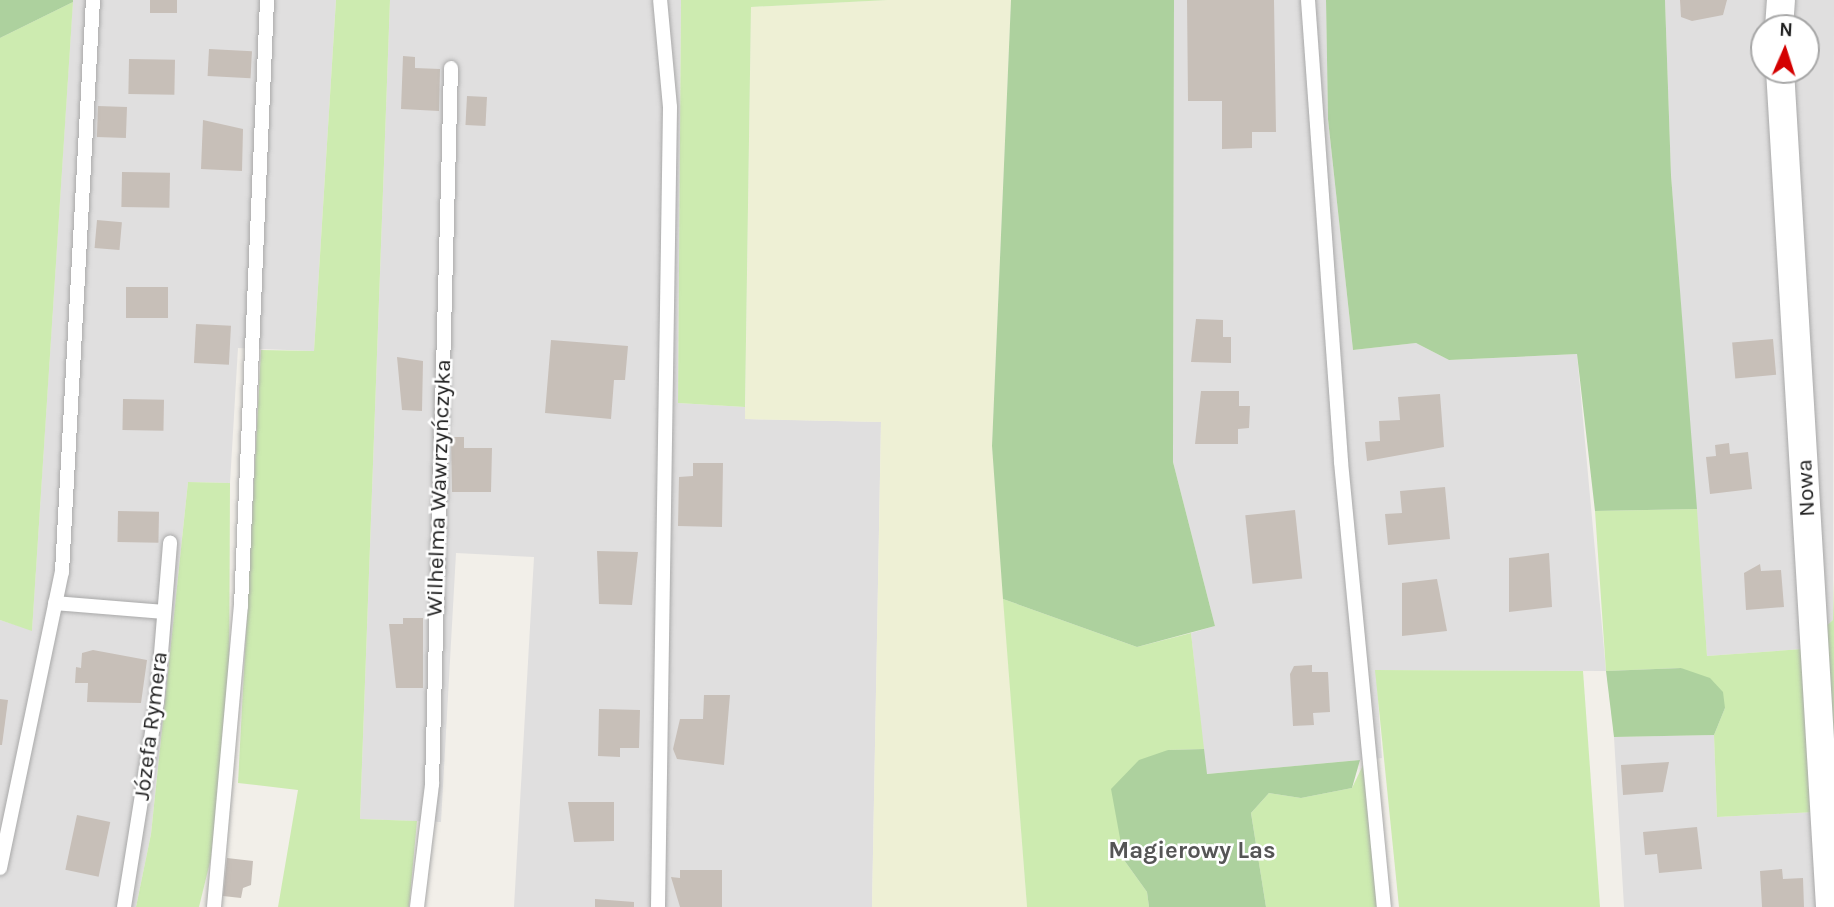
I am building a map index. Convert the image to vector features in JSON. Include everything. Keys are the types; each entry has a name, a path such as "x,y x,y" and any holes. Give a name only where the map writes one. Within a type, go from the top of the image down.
{"street":[{"name":"Nowa","path":"1781,84 1830,907"}],"lane":[{"path":"0,868 55,603 93,0"},
{"path":"214,907 240,632 267,0"},
{"path":"658,907 670,134 660,0"},
{"path":"1308,0 1341,462 1384,907"},
{"name":"Wilhelma Wawrzyńczyka","path":"417,907 432,785 451,68"},
{"name":"Józefa Rymera","path":"124,907 157,702 170,543"},
{"path":"55,603 164,612"}],"shaded area":[{"path":"73,0 336,0 314,351 238,348 230,483 188,482 151,834 136,907 0,907 0,620 32,630"},
{"path":"390,0 681,0 678,403 745,407 746,419 881,422 872,907 514,907 534,557 456,553 441,822 360,819"},
{"path":"1174,0 1326,0 1328,119 1353,350 1416,343 1449,360 1577,354 1606,671 1376,670 1382,758 1206,774 1191,633 1215,626 1173,462"},
{"path":"1665,0 1834,0 1833,620 1803,649 1707,656 1671,175"},
{"path":"1714,735 1717,817 1815,812 1834,907 1624,907 1614,737"}],"green space":[{"path":"0,0 73,0 73,2 0,38"},
{"path":"336,0 390,0 360,819 417,821 409,907 278,907 298,790 238,783 261,350 314,351"},
{"path":"681,0 888,0 751,7 745,407 678,403"},
{"path":"888,0 1011,0 992,446 1027,907 872,907 881,422 745,419 751,7"},
{"path":"1011,0 1174,0 1173,462 1215,626 1137,647 1003,599 992,446"},
{"path":"1326,0 1665,0 1671,175 1697,509 1595,511 1577,354 1449,360 1416,343 1353,350 1328,119"},
{"path":"73,2 32,631 0,620 0,38"},
{"path":"188,482 230,483 229,705 211,858 199,907 136,907 151,834"},
{"path":"1697,509 1707,656 1803,649 1815,812 1717,817 1714,735 1725,708 1681,668 1606,671 1595,511"},
{"path":"1834,579 1834,762 1823,629 1833,620"},
{"path":"1003,599 1137,647 1191,633 1204,749 1168,750 1124,860 1147,892 1149,907 1027,907"},
{"path":"1681,668 1710,678 1723,692 1725,708 1714,735 1614,737 1606,671"},
{"path":"1375,670 1583,671 1600,907 1399,907"},
{"path":"1204,749 1207,774 1360,760 1352,788 1301,798 1269,793 1251,813 1266,907 1149,907 1147,892 1124,860 1111,789 1139,760 1168,750"},
{"path":"1366,759 1379,907 1266,907 1251,813 1269,793 1301,798 1352,788"}],"building":[{"path":"150,0 177,0 177,13 150,13"},
{"path":"1187,0 1274,0 1276,132 1252,132 1252,148 1222,149 1222,101 1188,101"},
{"path":"1680,0 1727,0 1723,15 1692,21 1681,17"},
{"path":"209,49 252,51 251,78 208,76"},
{"path":"403,56 415,57 415,68 440,69 439,111 401,109"},
{"path":"129,59 175,60 174,95 128,94"},
{"path":"467,96 487,97 485,126 465,125"},
{"path":"98,106 127,107 126,138 97,137"},
{"path":"203,120 243,129 242,171 201,169"},
{"path":"122,172 170,173 169,208 121,207"},
{"path":"97,220 122,222 119,250 95,248"},
{"path":"126,287 168,287 168,318 126,318"},
{"path":"1196,319 1223,320 1223,337 1231,337 1231,363 1191,362"},
{"path":"196,324 231,326 229,365 194,363"},
{"path":"1773,339 1776,375 1735,378 1732,343"},
{"path":"551,340 628,346 625,380 614,380 611,419 545,413"},
{"path":"397,357 423,361 422,411 402,410"},
{"path":"1201,391 1239,391 1239,406 1250,406 1249,428 1238,429 1238,444 1195,444"},
{"path":"1440,394 1444,447 1367,461 1365,442 1380,441 1379,421 1400,420 1398,397"},
{"path":"123,399 164,400 163,431 122,430"},
{"path":"451,437 464,437 464,448 492,448 491,492 452,492"},
{"path":"1729,443 1730,454 1748,452 1752,489 1710,494 1706,457 1716,456 1715,445"},
{"path":"693,463 723,463 722,527 678,526 679,477 693,476"},
{"path":"1445,487 1450,539 1388,545 1385,514 1402,513 1400,491"},
{"path":"1295,510 1302,579 1252,584 1245,515"},
{"path":"118,511 159,512 158,543 117,542"},
{"path":"597,551 638,552 632,605 599,604"},
{"path":"1549,553 1552,607 1509,612 1509,558"},
{"path":"1760,564 1761,571 1781,570 1784,607 1746,610 1744,573"},
{"path":"1437,579 1447,631 1402,636 1402,583"},
{"path":"403,618 423,618 423,688 396,688 389,624 403,624"},
{"path":"93,650 147,660 141,703 87,702 88,683 75,683 76,667 81,668 82,653"},
{"path":"1312,665 1312,672 1328,672 1330,712 1313,713 1314,725 1293,726 1290,674 1294,666"},
{"path":"704,695 730,695 724,765 677,759 673,749 680,719 703,719"},
{"path":"0,699 8,700 2,745 0,745"},
{"path":"599,709 640,710 639,748 620,748 620,757 598,756"},
{"path":"1669,762 1663,792 1623,795 1621,765"},
{"path":"568,802 614,802 614,841 574,842"},
{"path":"77,815 110,822 99,877 65,870"},
{"path":"1697,827 1702,869 1659,873 1657,854 1645,855 1643,832"},
{"path":"227,858 253,861 251,885 243,888 241,898 223,896"},
{"path":"1782,869 1783,879 1803,878 1804,907 1762,907 1760,871"},
{"path":"680,870 722,870 722,907 680,907 671,877 680,878"},
{"path":"595,899 634,902 634,907 595,907"}],"district":[{"name":"Magierowy Las","path":"1192,851"}]}
